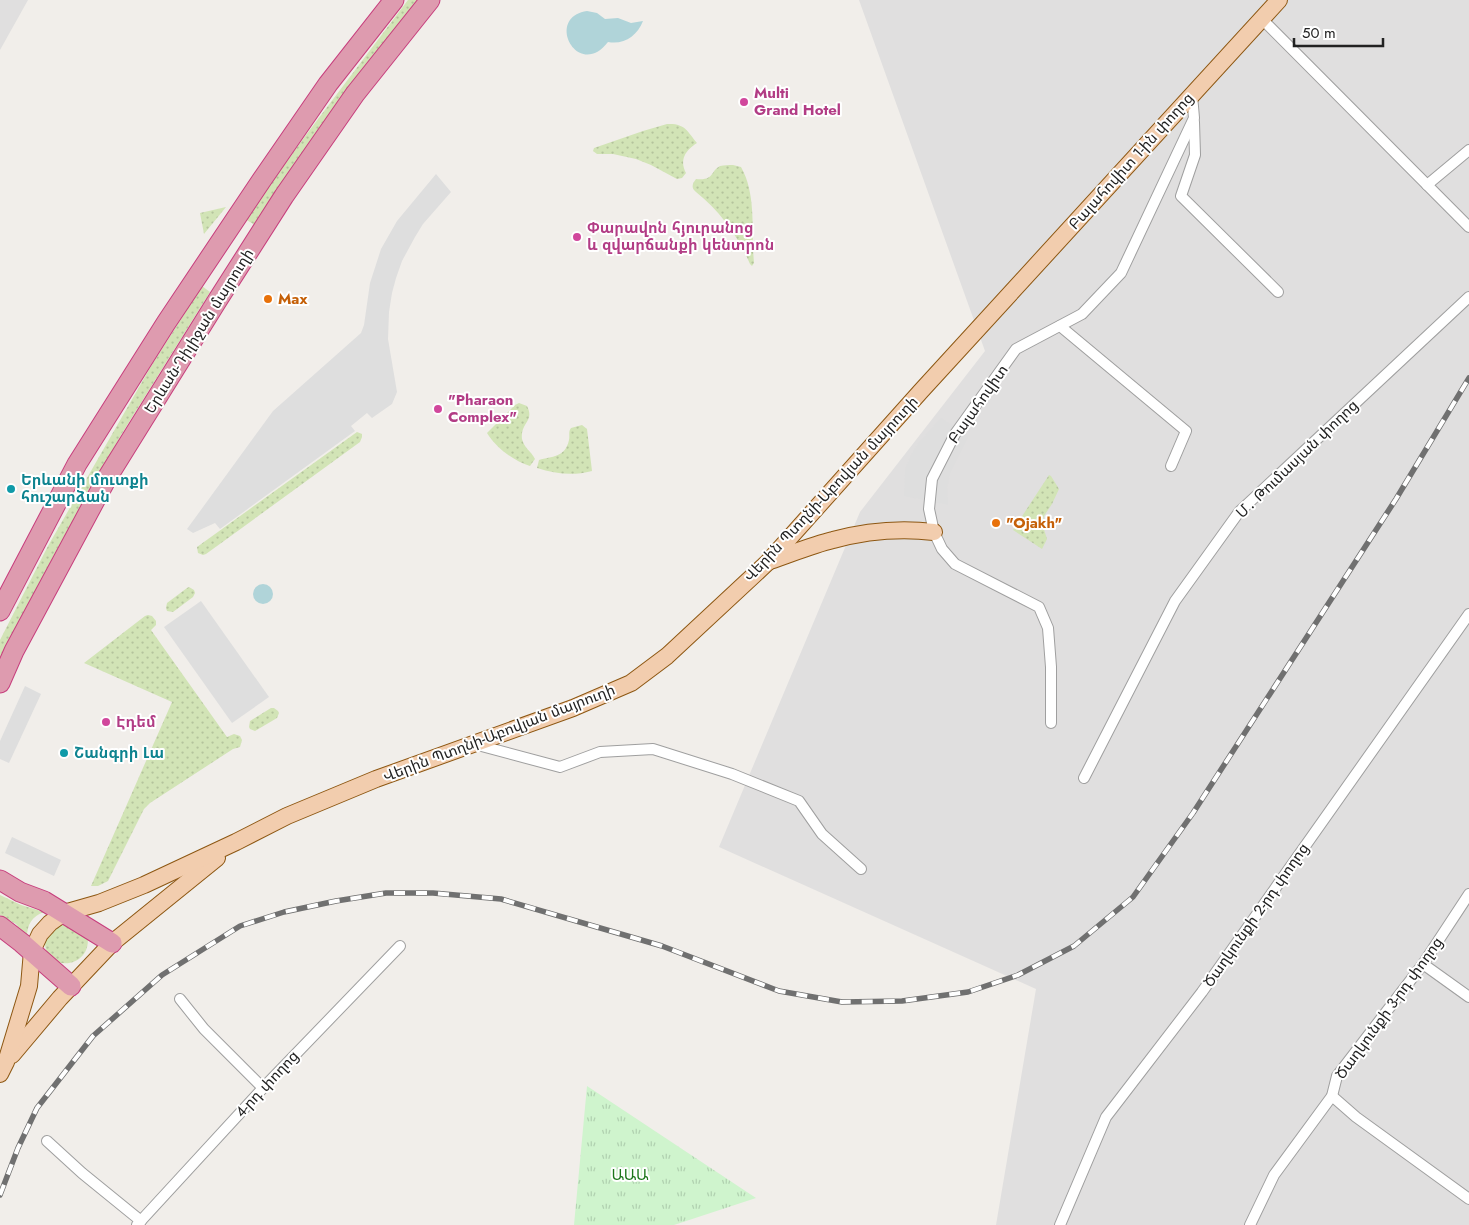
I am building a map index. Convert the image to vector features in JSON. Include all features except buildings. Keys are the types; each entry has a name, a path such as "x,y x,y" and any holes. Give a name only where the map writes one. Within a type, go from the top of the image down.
{"highway":[{"name":"Երևան-Դիլիջան մայրուղի","path":"0,611 77,464 166,323 328,84 394,0"},
{"name":"Երևան-Դիլիջան մայրուղի","path":"0,683 14,651 107,478 221,295 284,196 355,94 430,0"},
{"path":"0,880 20,892 44,901 112,943"},
{"path":"0,926 32,951 71,986"}],"main road":[{"name":"Բալահովիտ 1-ին փողոց","path":"983,323 1279,0"},
{"name":"Վերին Պտղնի-Աբովյան մայրուղի","path":"3,1068 28,986 32,951 40,934 50,923 64,913 98,903 144,885 287,816 376,779 573,708 631,683 667,656 768,562 983,323"},
{"path":"768,562 833,540 866,534 908,529 934,532"},
{"name":"Վերին Պտղնի-Աբովյան մայրուղի","path":"3,1068 71,986 112,943 236,842"}],"street":[{"path":"1262,19 1469,227"},
{"path":"1192,95 1195,155 1181,196 1278,292"},
{"name":"Բալահովիտ","path":"1051,722 1051,667 1048,628 1039,607 955,564 942,549 934,532 929,509 932,479 955,434 1016,349 1082,314 1121,272 1194,118"},
{"path":"1427,185 1469,150"},
{"name":"Մ․ Թումասյան փողոց","path":"1084,778 1175,601 1239,512 1469,297"},
{"path":"1060,326 1186,431 1171,466"},
{"name":"Ծաղկունքի 2-րդ փողոց","path":"1060,1225 1106,1117 1202,992 1469,614"},
{"path":"473,744 560,767 600,752 653,749 732,774 799,801 822,834 861,869"},
{"name":"Ծաղկունքի 3-րդ փողոց","path":"1250,1225 1274,1175 1332,1096 1337,1076 1423,964 1469,894"},
{"name":"4-րդ փողոց","path":"139,1223 263,1088 400,946"},
{"path":"1423,964 1469,997"},
{"path":"180,999 204,1029 263,1088"},
{"path":"1332,1096 1356,1117 1469,1199"},
{"path":"47,1141 139,1223"}],"shaded area":[{"path":"0,0 28,0 0,50"},
{"path":"859,0 1469,0 1469,1225 996,1225 1036,989 719,847 860,512 985,351"},
{"path":"436,174 451,192 423,224 415,237 402,261 392,293 388,339 397,392 392,404 372,418 367,413 351,426 355,431 220,529 215,523 193,533 187,529 273,411 361,333 364,325 370,283 381,249 397,221"},
{"path":"941,418 969,436 950,474 947,488 948,505 904,496 905,470 910,457 917,445"},
{"path":"201,601 269,697 232,723 164,627"},
{"path":"25,686 41,694 9,763 0,759 0,741"},
{"path":"12,837 61,860 54,876 5,853"}],"green space":[{"path":"408,0 419,0 323,127 255,225 245,219 306,135"},
{"path":"667,124 682,126 697,143 685,155 683,163 686,173 682,178 677,179 636,159 613,154 597,154 593,151 594,148"},
{"path":"733,165 741,167 749,189 754,263 752,266 728,225 693,187 696,179 706,179 720,166"},
{"path":"226,207 204,234 200,213"},
{"path":"202,286 210,292 121,435 54,555 0,662 0,640 48,546 150,368"},
{"path":"519,403 527,406 529,411 522,439 524,445 535,459 530,466 506,453 495,444 487,433"},
{"path":"582,425 587,429 592,471 564,474 537,468 539,460 561,453 567,446 571,428"},
{"path":"357,432 362,434 360,442 206,554 198,553 197,547"},
{"path":"1049,475 1059,489 1042,523 1047,539 1042,549 1013,530"},
{"path":"189,587 194,590 193,597 173,612 167,611 167,603"},
{"path":"148,615 152,616 156,621 156,625 151,630 227,737 234,734 240,736 242,740 240,747 233,749 150,803 144,809 108,881 98,886 91,886 172,702 84,663"},
{"path":"271,708 278,711 277,718 255,731 250,729 250,721"},
{"path":"0,895 21,905 44,912 36,916 31,922 27,937 16,924 0,915"},
{"path":"62,920 87,933 88,945 84,954 78,960 70,963 61,963 54,960 48,954 45,943 47,933"},
{"name":"ԱԱԱ","path":"587,1086 756,1198 674,1225 574,1225"}],"water":[{"path":"587,11 597,13 605,19 618,18 631,23 643,21 634,35 625,41 608,42 597,52 586,54 577,51 570,43 567,34 568,24 574,16"},
{"path":"259,584 267,584 273,590 273,598 267,604 259,604 253,598 253,590"}],"railway":[{"path":"0,1195 18,1148 37,1108 93,1036 162,975 240,926 284,912 386,893 433,893 501,899 662,946 779,991 842,1002 902,1001 968,992 1018,975 1074,946 1133,897 1193,813 1396,499 1469,378"}],"place":[{"name":"Multi Grand Hotel","path":"744,102"},
{"name":"Փարավոն հյուրանոց և զվարճանքի կենտրոն","path":"577,237"},
{"name":"Max","path":"268,299"},
{"name":"\"Pharaon Complex\"","path":"438,409"},
{"name":"Երևանի մուտքի հուշարձան","path":"11,489"},
{"name":"\"Ojakh\"","path":"996,523"},
{"name":"Էդեմ","path":"106,722"},
{"name":"Շանգրի Լա","path":"64,753"}]}
